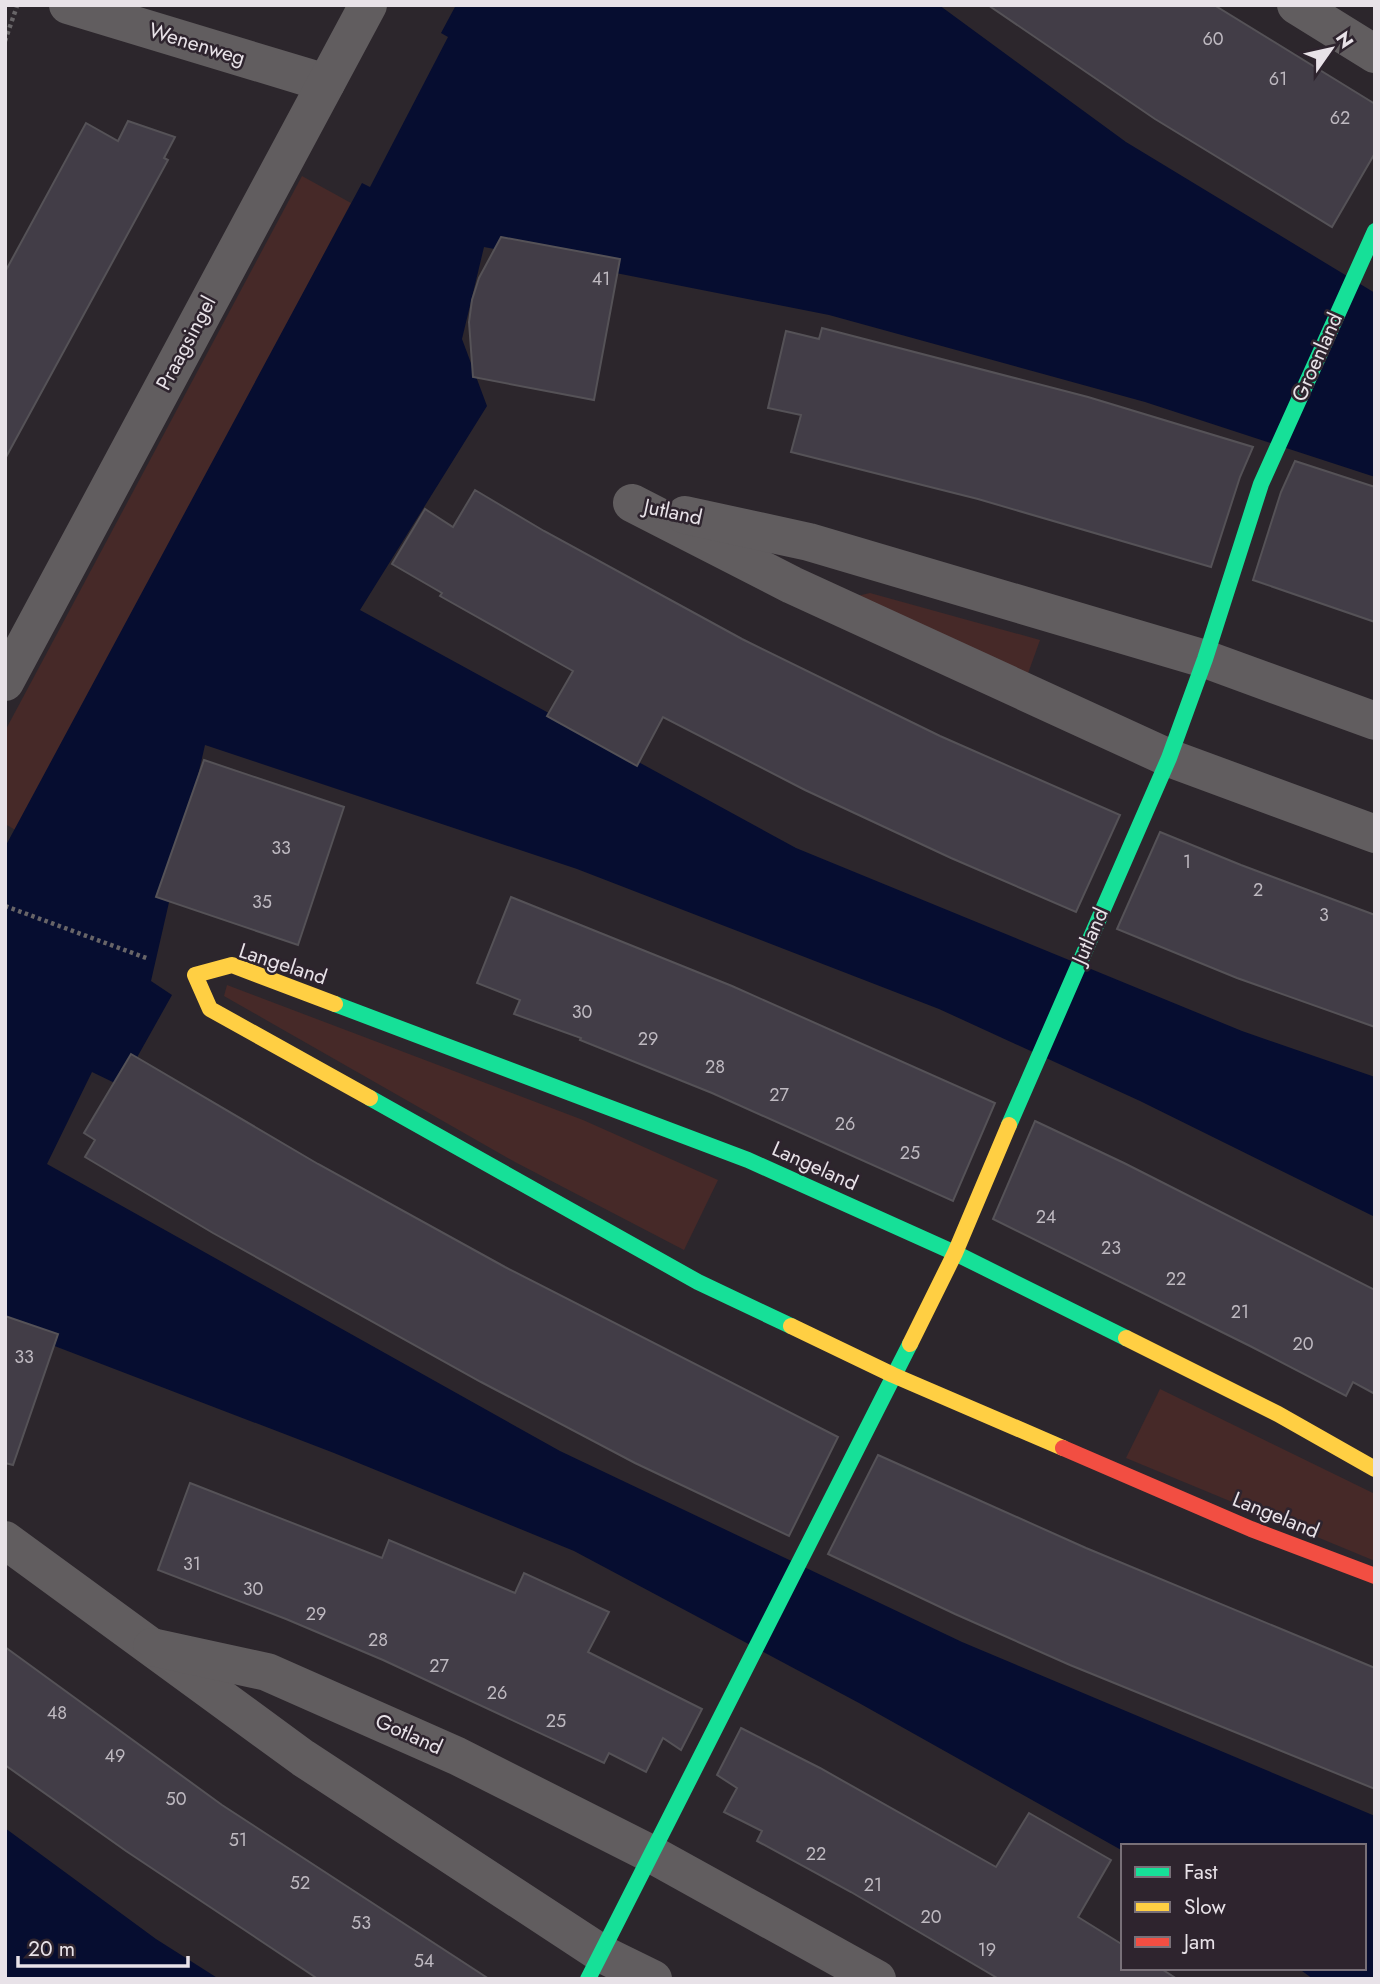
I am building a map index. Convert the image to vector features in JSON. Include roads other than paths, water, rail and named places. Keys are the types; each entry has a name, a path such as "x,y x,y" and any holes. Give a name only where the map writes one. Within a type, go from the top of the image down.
{"street":[{"name":"Wenenweg","path":"68,5 326,83"},
{"name":"Praagsingel","path":"5,682 368,5"},
{"path":"1296,5 1375,54"},
{"name":"Groenland","path":"1261,484 1375,231"},
{"name":"Jutland","path":"955,1252 1169,758 1205,659 1261,484"},
{"name":"Jutland","path":"1375,721 1205,659 809,542 632,503 792,585 1169,758 1375,834"},
{"name":"Langeland","path":"1375,1469 1278,1414 955,1252 748,1160 232,965 195,975 210,1009 698,1282 892,1375 1251,1529 1375,1576"},
{"path":"595,1966 955,1252"},
{"name":"Gotland","path":"5,1541 595,1966 653,1979"},
{"name":"Gotland","path":"152,1647 267,1672 457,1756 653,1855 877,1979"}],"water":[{"path":"456,5 939,5 1126,142 1375,293 1375,477 1145,402 829,315 484,247 462,339 487,406 360,610 796,848 1242,1031 1375,1077 1375,1217 1140,1101 939,1009 577,869 205,745 151,981 172,995 121,1086 92,1072 47,1164 560,1451 962,1642 1375,1816 1375,1979 1313,1979 1301,1970 1366,1970 1366,1844 1121,1844 1121,1850 859,1703 574,1551 334,1453 5,1327 5,847 362,183 370,187 448,37 441,33"},
{"path":"5,1828 156,1939 219,1979 5,1979"}]}
